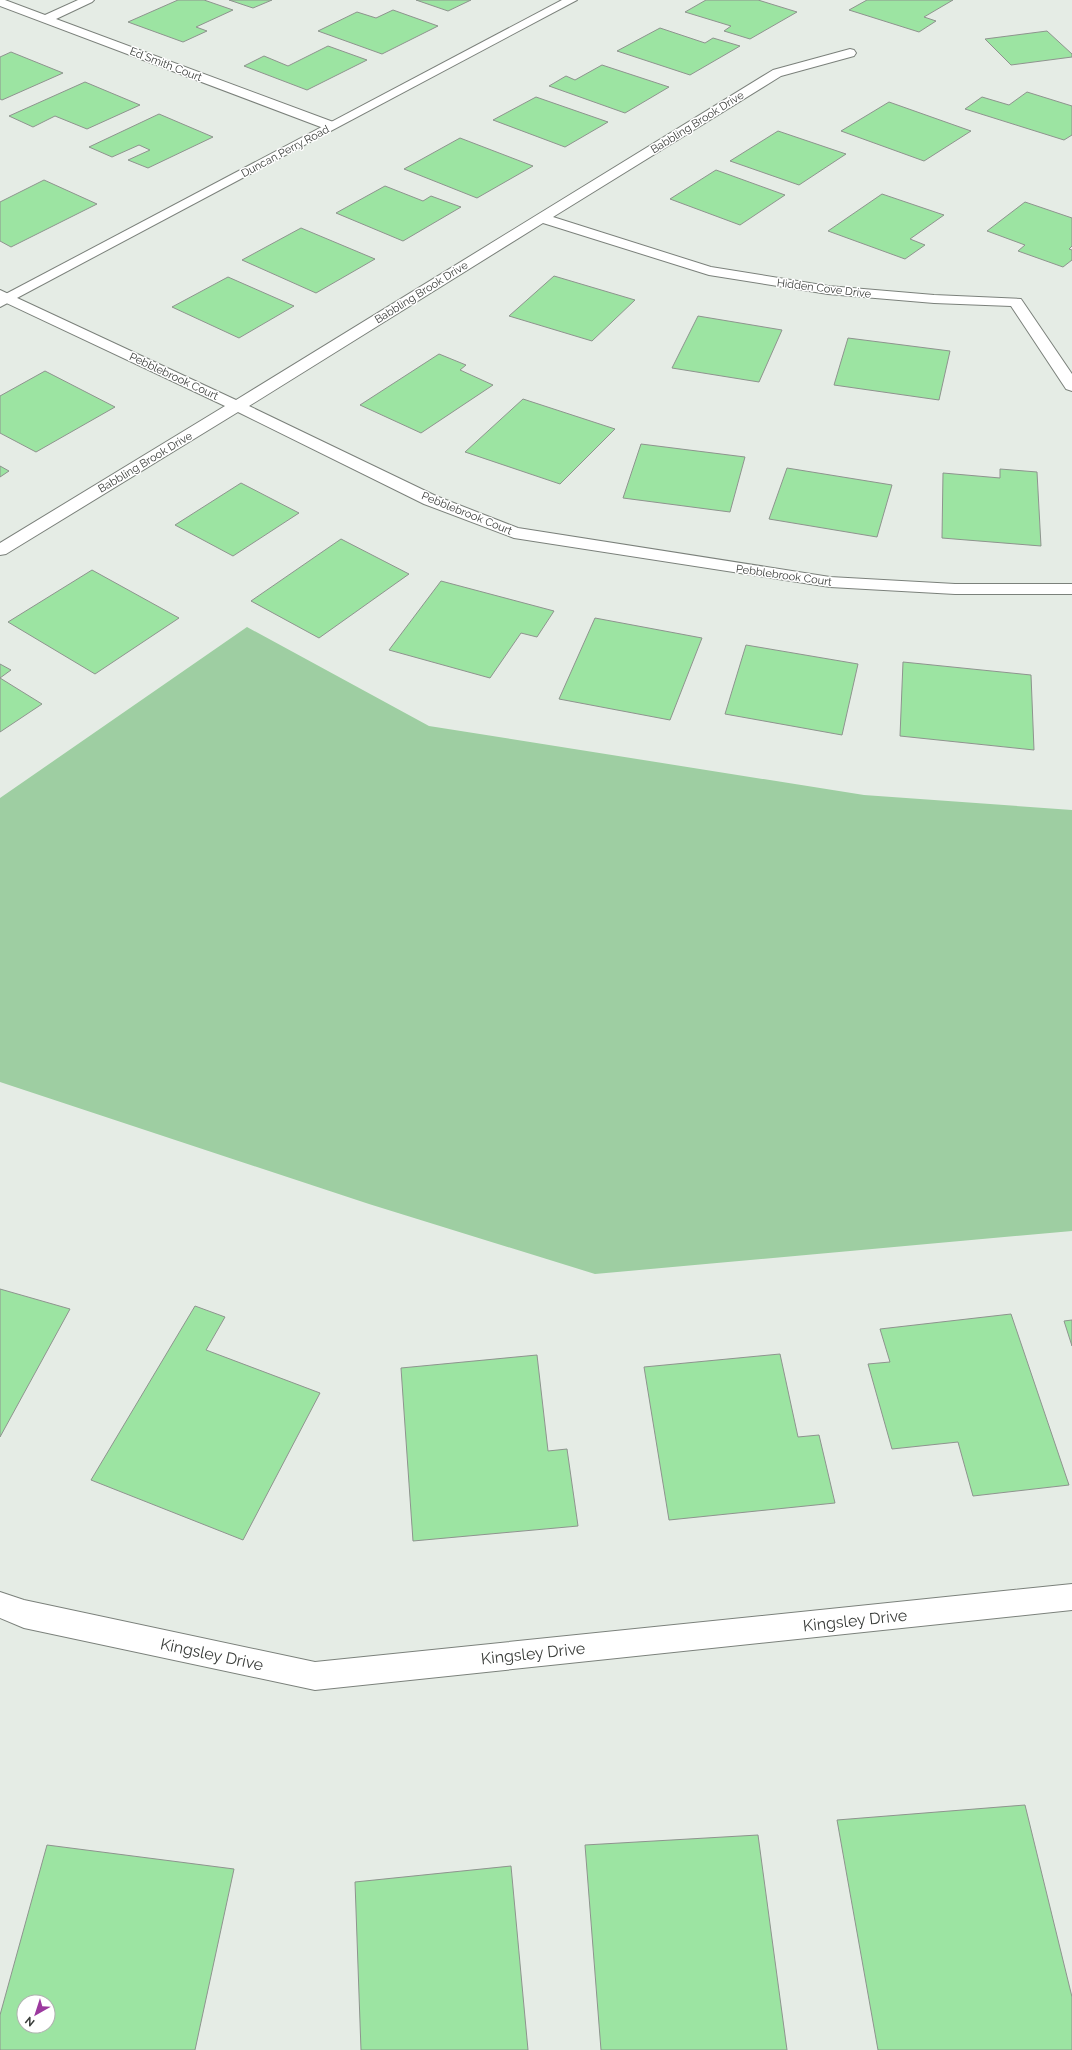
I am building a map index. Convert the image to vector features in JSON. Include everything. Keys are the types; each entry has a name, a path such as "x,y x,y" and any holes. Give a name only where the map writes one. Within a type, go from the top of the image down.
{"street":[{"path":"45,19 88,0"},
{"name":"Duncan Perry Road","path":"3,298 571,0"},
{"name":"Ed Smith Court","path":"0,2 331,126"},
{"name":"Babbling Brook Drive","path":"0,550 237,406 777,73 850,53"},
{"name":"Hidden Cove Drive","path":"541,218 709,271 828,290 934,299 1016,302 1072,386"},
{"name":"Pebblebrook Court","path":"3,298 237,406 430,500 514,533 830,582 955,589 1072,589"},
{"name":"Kingsley Drive","path":"0,1605 24,1614 315,1676 1072,1597"}],"green space":[{"path":"247,627 429,726 864,795 1072,810 1072,1231 595,1274 369,1204 0,1082 0,798"}],"building":[{"path":"178,0 204,0 233,10 196,27 207,31 183,42 128,22"},
{"path":"229,0 272,0 253,8"},
{"path":"416,0 471,0 448,11"},
{"path":"706,0 758,0 797,12 750,39 724,31 731,26 685,12"},
{"path":"867,0 953,0 924,17 936,21 919,32 849,10"},
{"path":"393,10 438,26 382,54 318,31 357,12 376,18"},
{"path":"660,28 705,43 713,38 740,46 690,75 617,51"},
{"path":"1047,31 1072,54 1072,57 1011,65 985,39"},
{"path":"328,46 367,60 307,90 244,66 264,56 288,66"},
{"path":"11,52 63,73 2,100 0,99 0,57"},
{"path":"602,65 669,87 625,113 549,86 566,76 575,80"},
{"path":"85,82 140,105 87,129 55,116 33,127 9,116"},
{"path":"1027,92 1072,106 1072,135 1064,140 965,109 982,97 1009,105"},
{"path":"536,97 608,122 565,147 493,120"},
{"path":"889,102 971,131 924,161 841,131"},
{"path":"159,114 213,137 148,168 128,160 150,150 139,145 112,157 89,147"},
{"path":"778,131 846,154 799,185 730,161"},
{"path":"460,138 533,166 477,198 404,169"},
{"path":"716,170 785,195 740,225 670,199"},
{"path":"44,180 97,204 11,247 0,241 0,202"},
{"path":"385,186 423,201 431,196 461,207 403,241 336,213"},
{"path":"882,194 944,215 910,239 925,245 905,259 828,231"},
{"path":"1025,202 1072,218 1072,246 1069,249 1072,250 1072,260 1063,267 1018,251 1025,245 987,231"},
{"path":"301,228 375,259 316,293 242,260"},
{"path":"554,276 635,300 592,341 509,316"},
{"path":"228,277 294,306 239,338 172,307"},
{"path":"698,316 782,330 759,382 672,368"},
{"path":"848,338 950,351 939,400 834,385"},
{"path":"439,354 466,365 460,370 493,385 421,433 360,405"},
{"path":"45,371 115,407 36,452 0,433 0,396"},
{"path":"523,399 615,429 560,484 465,452"},
{"path":"641,444 745,457 730,512 623,498"},
{"path":"0,466 9,471 0,477"},
{"path":"787,468 892,485 877,537 769,519"},
{"path":"1000,469 1037,472 1041,546 942,538 943,473 1000,478"},
{"path":"241,483 299,513 233,556 175,525"},
{"path":"341,539 409,574 319,638 251,601"},
{"path":"92,570 179,618 95,674 8,622"},
{"path":"441,581 554,611 537,637 521,633 490,678 389,650"},
{"path":"595,618 702,638 670,720 559,699"},
{"path":"746,645 858,664 842,735 725,714"},
{"path":"903,662 1031,675 1034,750 900,736"},
{"path":"0,664 11,670 0,678"},
{"path":"0,678 42,704 0,732"},
{"path":"0,1289 70,1309 0,1437"},
{"path":"195,1306 225,1317 206,1350 320,1393 243,1540 91,1480"},
{"path":"1011,1314 1069,1485 973,1496 958,1442 892,1449 868,1364 890,1362 880,1329"},
{"path":"1072,1320 1072,1346 1064,1321"},
{"path":"780,1354 798,1437 819,1435 835,1503 669,1520 644,1367"},
{"path":"537,1355 548,1451 567,1449 578,1526 413,1541 401,1368"},
{"path":"1025,1805 1072,1997 1072,2050 878,2050 837,1820"},
{"path":"758,1835 787,2050 601,2050 585,1845"},
{"path":"47,1845 234,1869 195,2050 0,2050 0,2015"},
{"path":"511,1866 528,2050 361,2050 355,1882"}]}
